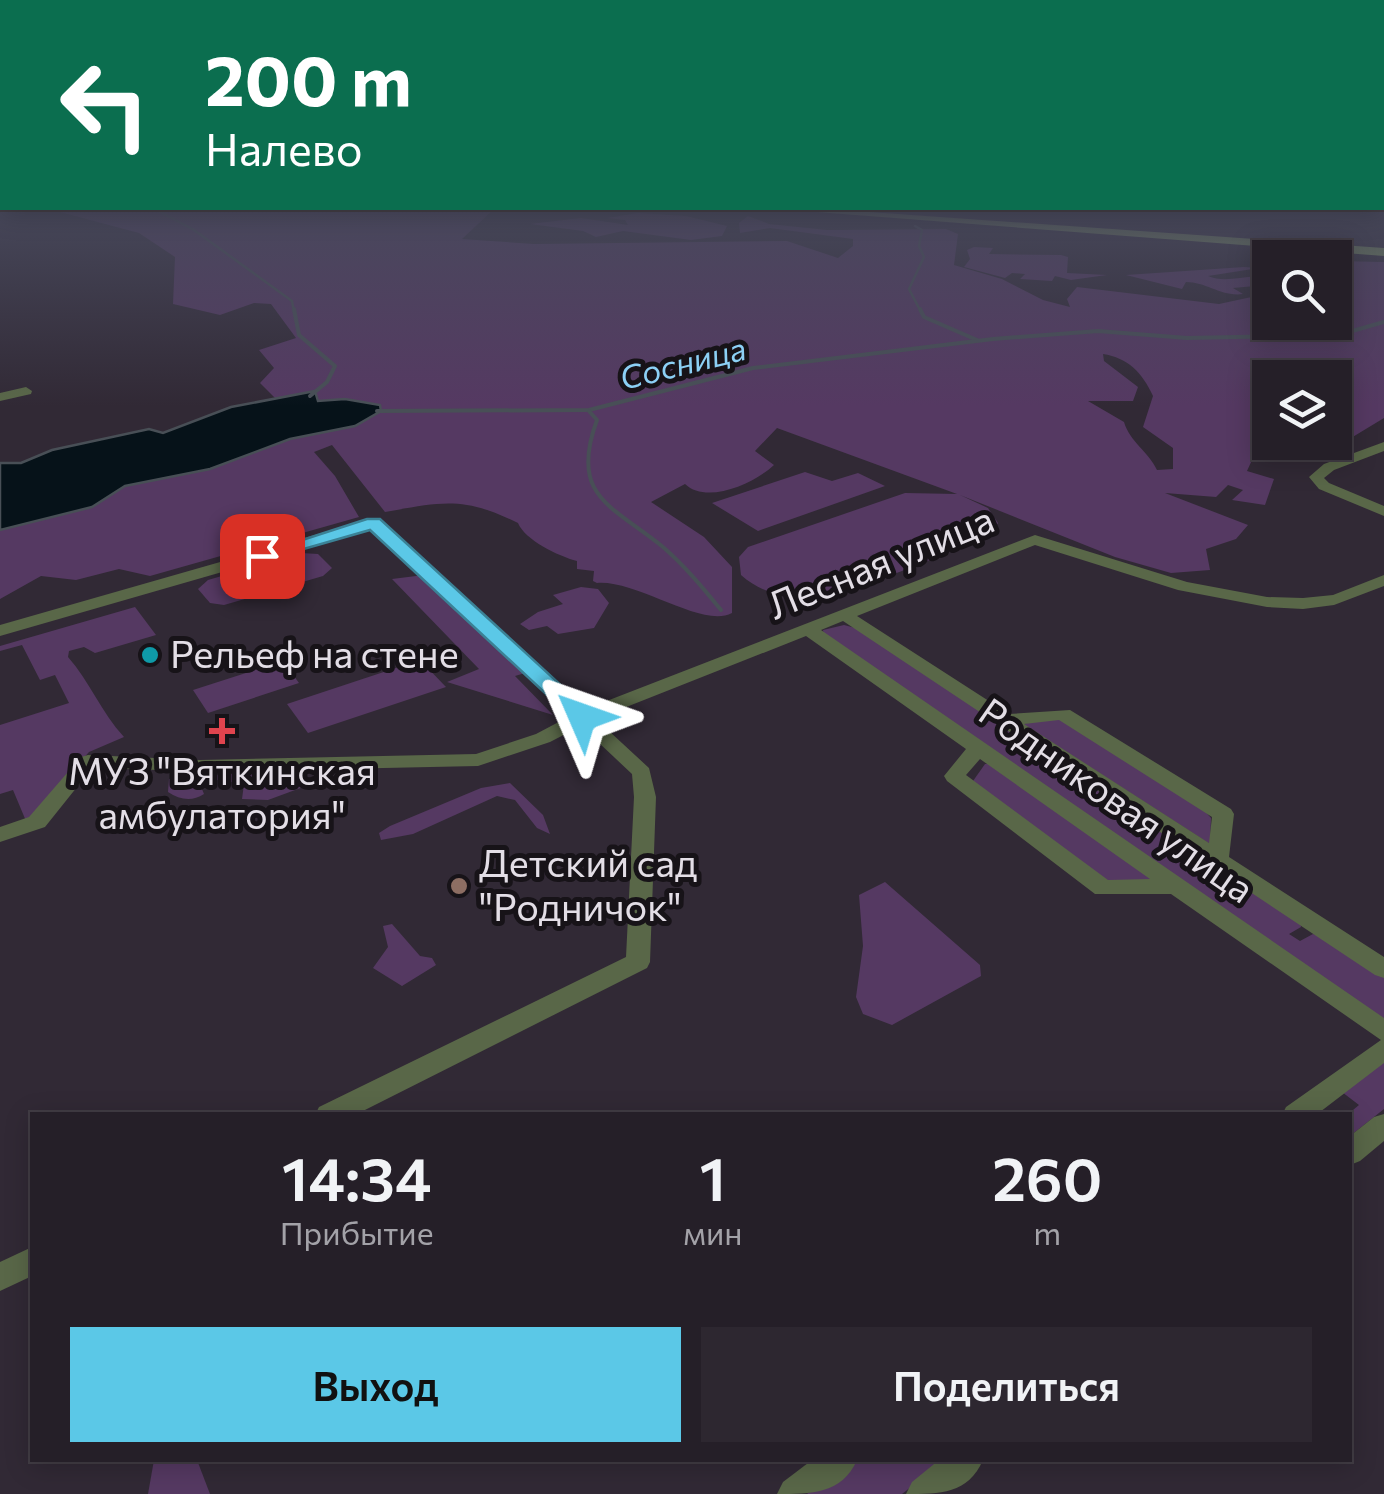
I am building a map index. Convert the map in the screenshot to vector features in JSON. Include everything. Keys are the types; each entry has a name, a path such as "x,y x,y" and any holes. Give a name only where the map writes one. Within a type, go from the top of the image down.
{"street":[{"path":"0,397 26,391"},
{"path":"1384,446 1329,467 1316,477 1324,486 1384,511"},
{"path":"0,631 374,523 642,772 645,797 638,962 335,1112"},
{"name":"Лесная улица","path":"0,835 38,822 88,761 200,766 478,760 542,738 582,717 1034,540 1132,574 1286,603 1332,601 1384,580"},
{"name":"Родниковая улица","path":"846,616 1384,969"},
{"name":"Родниковая улица","path":"809,630 1384,1030"},
{"path":"1005,720 1062,714 1223,814 1218,860"},
{"path":"978,748 954,776 1103,888 1176,886"},
{"path":"1300,1112 1384,1048"},
{"path":"1352,1150 1384,1126"},
{"path":"0,1277 30,1262"},
{"path":"795,1494 837,1462"},
{"path":"924,1494 964,1462"}],"shaded area":[{"path":"175,267 960,267 1070,307 1067,299 1077,287 1219,304 1252,297 1252,340 1352,340 1352,267 1384,267 1384,418 1352,437 1352,360 1252,360 1252,460 1247,471 1274,479 1265,505 1232,500 1243,490 1228,485 1216,497 1165,493 1248,525 1236,539 1206,549 1210,570 1171,573 1115,557 960,495 988,508 998,523 993,531 936,558 832,595 798,598 768,591 741,575 739,557 748,547 905,493 957,494 777,428 755,451 774,465 755,479 718,492 694,490 685,484 651,502 704,537 732,567 732,613 719,616 687,610 613,584 597,583 593,581 594,571 577,569 577,561 543,546 518,523 482,508 438,504 385,512 332,445 314,452 335,476 359,517 150,576 119,569 76,580 41,576 0,599 0,530 92,507 125,486 210,469 290,439 355,426 381,411 345,399 317,401 314,391 277,400 260,383 274,368 259,350 296,338 271,304 254,303 220,315 173,304","holes":["1103,354 1133,368 1153,396 1143,427 1173,448 1173,469 1157,470 1124,422 1088,401 1133,401 1138,387 1104,361"]},
{"path":"964,267 1067,267 1067,273 1107,275 1071,280 1055,276 1052,281 1020,279 1025,274 1012,273 1005,278"},
{"path":"1252,268 1208,276 1252,277 1252,286 1233,288 1243,294 1186,282 1182,289 1126,275"},
{"path":"315,391 318,401 345,399 380,405 381,411 355,426 290,439 210,469 125,486 92,507 0,530 0,463 21,463 52,450 149,429 163,433 231,407"},
{"path":"805,472 832,481 858,473 885,486 758,531 712,503"},
{"path":"301,553 318,554 332,568 323,576 224,605 210,603 198,589 208,580"},
{"path":"424,575 525,673 515,676 553,715 447,682 479,669 392,579"},
{"path":"581,587 598,589 609,603 594,628 558,634 547,626 529,630 520,624 538,612 563,604 553,595"},
{"path":"135,607 156,635 95,653 84,647 69,651 68,657 124,737 89,752 26,821 13,790 0,794 0,725 69,703 55,675 40,680 22,645 0,651 0,646"},
{"path":"844,625 863,630 1300,920 1301,927 1289,934 1300,941 1313,934 1327,937 1384,975 1384,1022 824,637 823,630"},
{"path":"420,660 446,687 308,733 287,704"},
{"path":"283,661 299,683 208,713 193,690"},
{"path":"1052,718 1064,721 1203,809 1211,818 1210,844 1023,724"},
{"path":"985,764 995,764 1153,877 1148,883 1104,880 973,781"},
{"path":"269,771 301,777 306,786 268,800 242,799 244,784 218,780 200,784 204,794 195,798 168,792 169,779"},
{"path":"510,783 543,815 550,834 537,828 515,800 497,796 413,834 381,840 379,833 390,826 481,788"},
{"path":"885,882 980,965 981,976 892,1025 863,1014 856,997 863,946 859,895"},
{"path":"392,924 420,956 432,958 436,965 402,986 373,968 388,947 383,926"},
{"path":"1384,1058 1384,1109 1352,1134 1351,1112 1359,1105 1342,1092"},
{"path":"154,1462 198,1462 210,1494 148,1494"},
{"path":"849,1462 942,1462 902,1494 807,1494"}],"waterway":[{"path":"245,267 292,301 294,312"},
{"path":"919,267 909,289 921,312"},
{"path":"294,309 299,335 335,366 327,382 310,396"},
{"path":"920,309 924,317 977,340"},
{"name":"Сосница","path":"377,411 589,410 753,368 993,339 1098,331 1187,338 1338,335 1384,322"},
{"path":"589,411 597,420 588,466 600,496 671,554 721,610"}],"place":[{"name":"Рельеф на стене","path":"150,655"},
{"name":"МУЗ \"Вяткинская амбулатория\"","path":"222,731"},
{"name":"Детский сад \"Родничок\"","path":"459,886"}],"route":[{"path":"262,556 374,523 582,717"}]}
